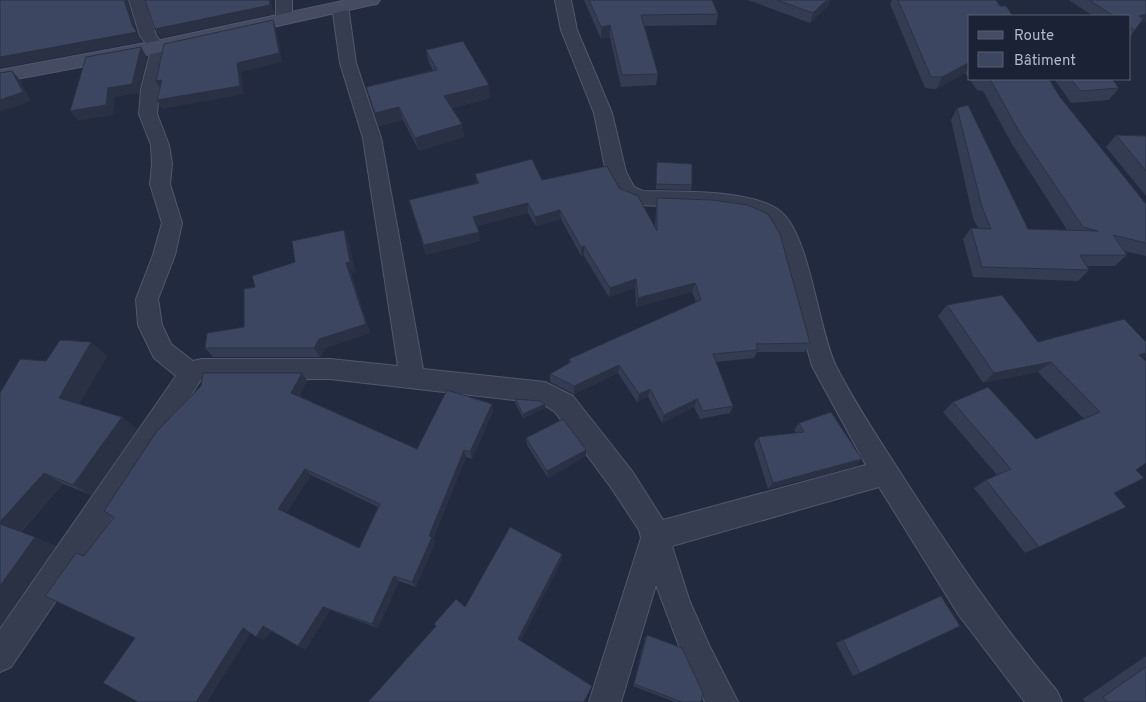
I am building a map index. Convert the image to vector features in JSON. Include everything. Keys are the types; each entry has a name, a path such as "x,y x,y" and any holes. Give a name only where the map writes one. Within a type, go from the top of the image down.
{"street":[{"path":"137,0 148,36 159,50 150,88 148,114 160,145 162,164 160,184 172,224 164,255 147,299 150,325 162,351 190,374"},
{"path":"0,76 156,47 284,9 340,6 371,0"},
{"path":"563,0 569,30 603,112 616,172 620,182 627,192 640,198 737,203 774,217 786,234 816,344 824,365 885,474 979,619 1046,702"},
{"path":"340,6 348,63 372,138 412,378"},
{"path":"0,656 100,511 190,374 201,370 311,369 360,372 545,393 564,404 622,480 651,524 676,603 698,656 722,702"},
{"path":"656,536 885,474"},
{"path":"605,702 656,536"}],"building":[{"path":"0,0 124,0 133,27 137,32 0,57"},
{"path":"145,0 269,0 270,5 155,29"},
{"path":"589,0 712,0 718,14 641,15 658,74 622,75 610,25 601,27"},
{"path":"777,0 827,0 813,13"},
{"path":"898,0 996,0 1000,6 1006,6 1012,15 968,15 968,63 942,77 931,77"},
{"path":"1089,0 1146,0 1146,14 1139,16 1143,19 1135,30 1131,28 1131,15 1112,15"},
{"path":"273,20 279,53 237,63 240,86 157,100 162,80 156,81 164,44"},
{"path":"463,41 489,85 444,96 462,124 415,138 399,107 375,113 366,87 437,70 426,50"},
{"path":"141,47 132,84 108,88 106,105 70,111 86,57"},
{"path":"12,71 23,92 0,100 0,73"},
{"path":"991,80 1050,80 1060,97 1146,204 1146,243 1113,235 1127,255 1080,255 1089,270 982,267 971,228 991,229 982,207 957,108 968,105 1028,229 1098,231 1083,227 1020,133"},
{"path":"1072,80 1113,80 1119,88 1080,91"},
{"path":"1116,135 1146,136 1146,171"},
{"path":"532,159 542,180 607,166 619,188 638,196 657,231 657,198 712,200 748,205 768,214 780,234 810,343 756,344 758,350 713,354 733,406 703,411 697,399 664,415 650,389 639,394 619,365 574,386 550,374 571,362 569,359 701,300 695,283 638,298 636,279 610,288 584,246 581,247 560,210 535,217 528,203 473,217 479,232 424,245 409,200 479,183 475,174"},
{"path":"657,162 692,164 692,185 656,184"},
{"path":"344,230 350,262 346,263 366,324 319,339 314,348 205,348 207,333 244,327 244,289 255,287 252,276 295,262 292,241"},
{"path":"1002,295 1038,342 1124,319 1146,342 1146,353 1139,355 1146,361 1146,463 1136,470 1144,478 1114,493 1126,507 1039,547 986,480 1011,469 953,402 988,387 1036,439 1100,412 1051,362 994,373 947,305"},
{"path":"60,340 91,342 59,398 122,417 73,485 44,473 0,522 0,393 20,359 46,361"},
{"path":"203,373 302,373 291,393 417,449 447,390 492,404 470,452 464,450 429,536 432,537 412,582 394,576 372,624 323,607 298,646 263,626 256,637 243,628 196,702 138,702 103,683 135,638 45,596 76,553 84,556 114,517 104,511 157,431 201,386","holes":["305,469 380,504 359,548 278,509"]},
{"path":"515,399 540,401 545,404 523,414"},
{"path":"831,412 862,459 773,483 758,437 804,432 799,423"},
{"path":"563,419 586,450 547,471 526,438"},
{"path":"0,524 35,537 0,586"},
{"path":"510,527 562,554 518,639 592,686 584,702 368,702 436,626 434,624 456,599 465,607"},
{"path":"941,596 960,626 860,673 843,640"},
{"path":"647,635 682,648 703,693 701,702 682,702 634,684"},
{"path":"1146,667 1146,702 1107,702 1103,697"}]}
